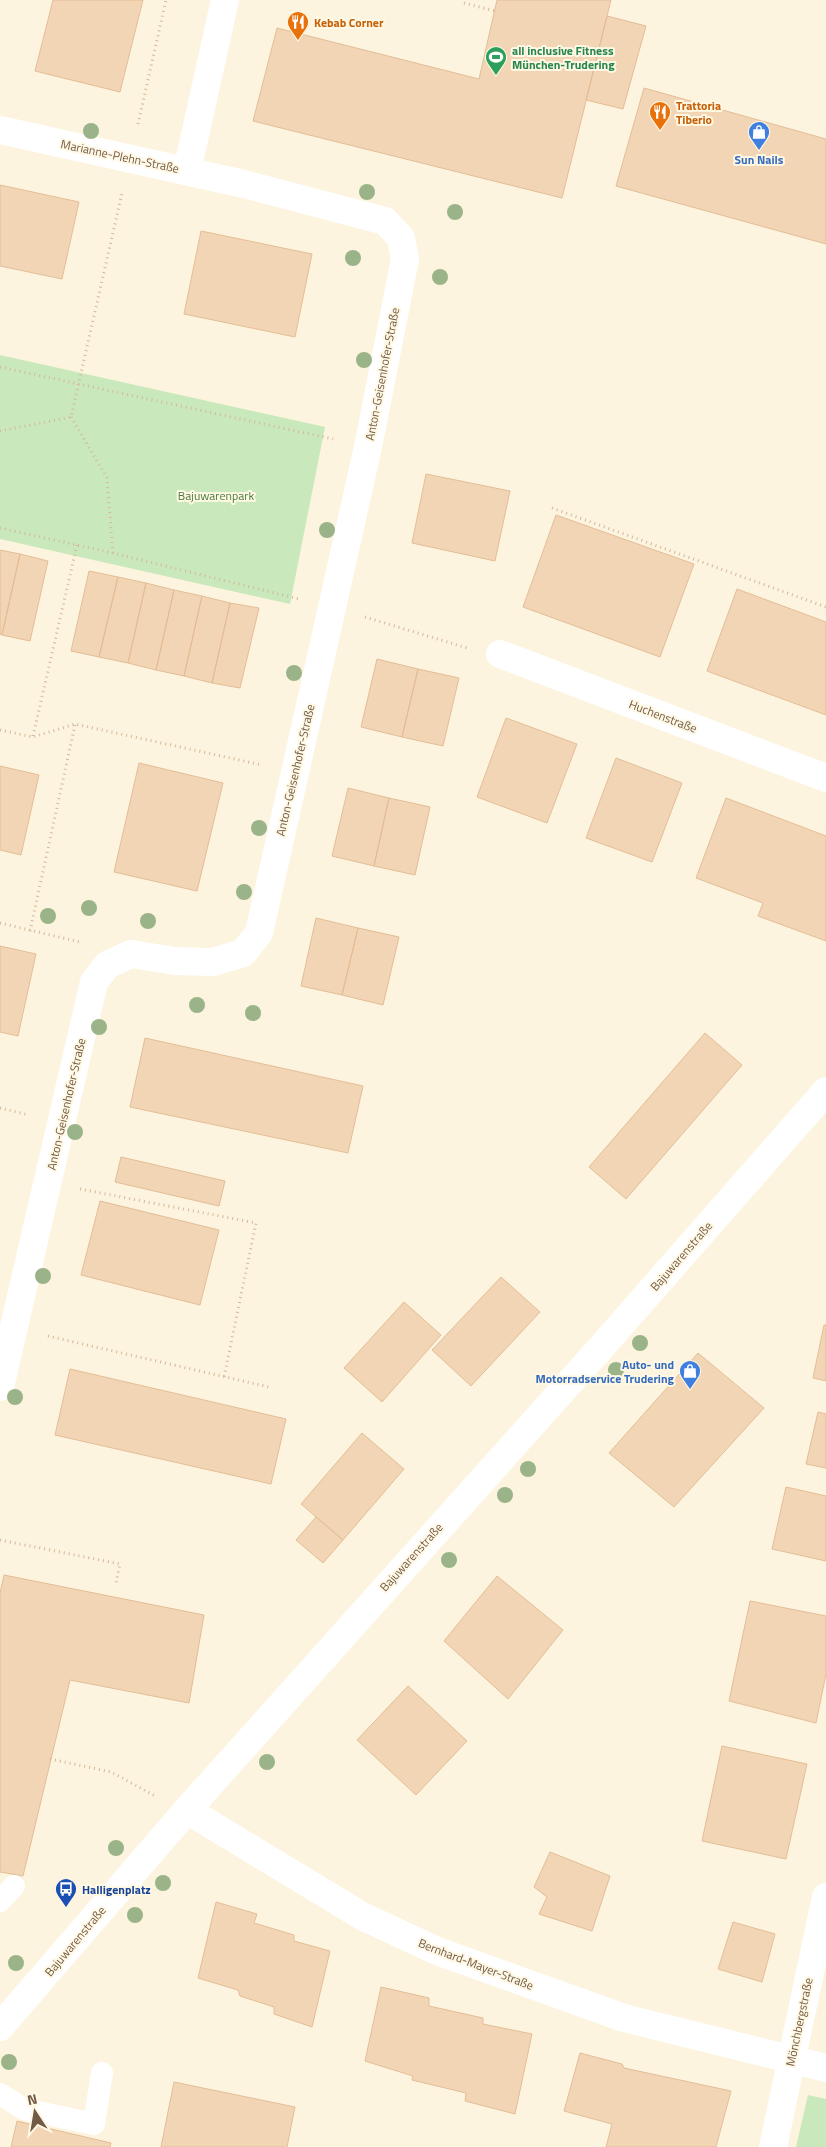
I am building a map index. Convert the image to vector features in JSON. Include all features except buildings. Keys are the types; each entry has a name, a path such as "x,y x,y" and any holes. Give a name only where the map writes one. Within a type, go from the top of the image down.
{"street":[{"name":"Marianne-Plehn-Straße","path":"0,130 187,171 225,0"},
{"name":"Anton-Geisenhofer-Straße","path":"0,1387 94,982 107,965 131,954 175,961 213,962 243,953 259,933 368,447 405,258 401,238 384,221 187,171"},
{"name":"Huchenstraße","path":"500,654 826,778"},
{"name":"Bajuwarenstraße","path":"0,2027 187,1810 605,1342 826,1091"},
{"name":"Bernhard-Mayer-Straße","path":"187,1810 362,1916 438,1951 624,2018 790,2060"},
{"name":"Mönchbergstraße","path":"773,2147 826,1897"},
{"path":"790,2060 826,2068"}],"lane":[{"path":"0,2094 24,2109 94,2124 102,2073"}],"path":[{"path":"137,129 166,0"},
{"path":"464,3 495,11"},
{"path":"113,553 107,478 71,417 123,191"},
{"path":"0,367 368,447"},
{"path":"0,431 71,417"},
{"path":"552,508 826,607"},
{"path":"0,528 113,553 305,600"},
{"path":"33,737 76,545"},
{"path":"362,616 480,652 500,654"},
{"path":"30,931 76,724"},
{"path":"0,730 33,737 76,724 295,772"},
{"path":"0,923 81,942 107,965"},
{"path":"75,1188 256,1223 224,1377"},
{"path":"42,1334 269,1387"},
{"path":"0,1540 120,1564 116,1583"},
{"path":"50,1759 111,1772 154,1795"}],"green space":[{"name":"Bajuwarenpark","path":"0,355 325,427 290,604 0,539"},
{"path":"808,2095 826,2099 826,2147 796,2147"}],"place":[{"name":"Kebab Corner","path":"298,41"},
{"name":"all inclusive Fitness München-Trudering","path":"496,76"},
{"name":"Trattoria Tiberio","path":"660,131"},
{"name":"Sun Nails","path":"759,151"},
{"name":"Auto- und Motorradservice Trudering","path":"690,1390"},
{"name":"Halligenplatz","path":"66,1908"}]}
